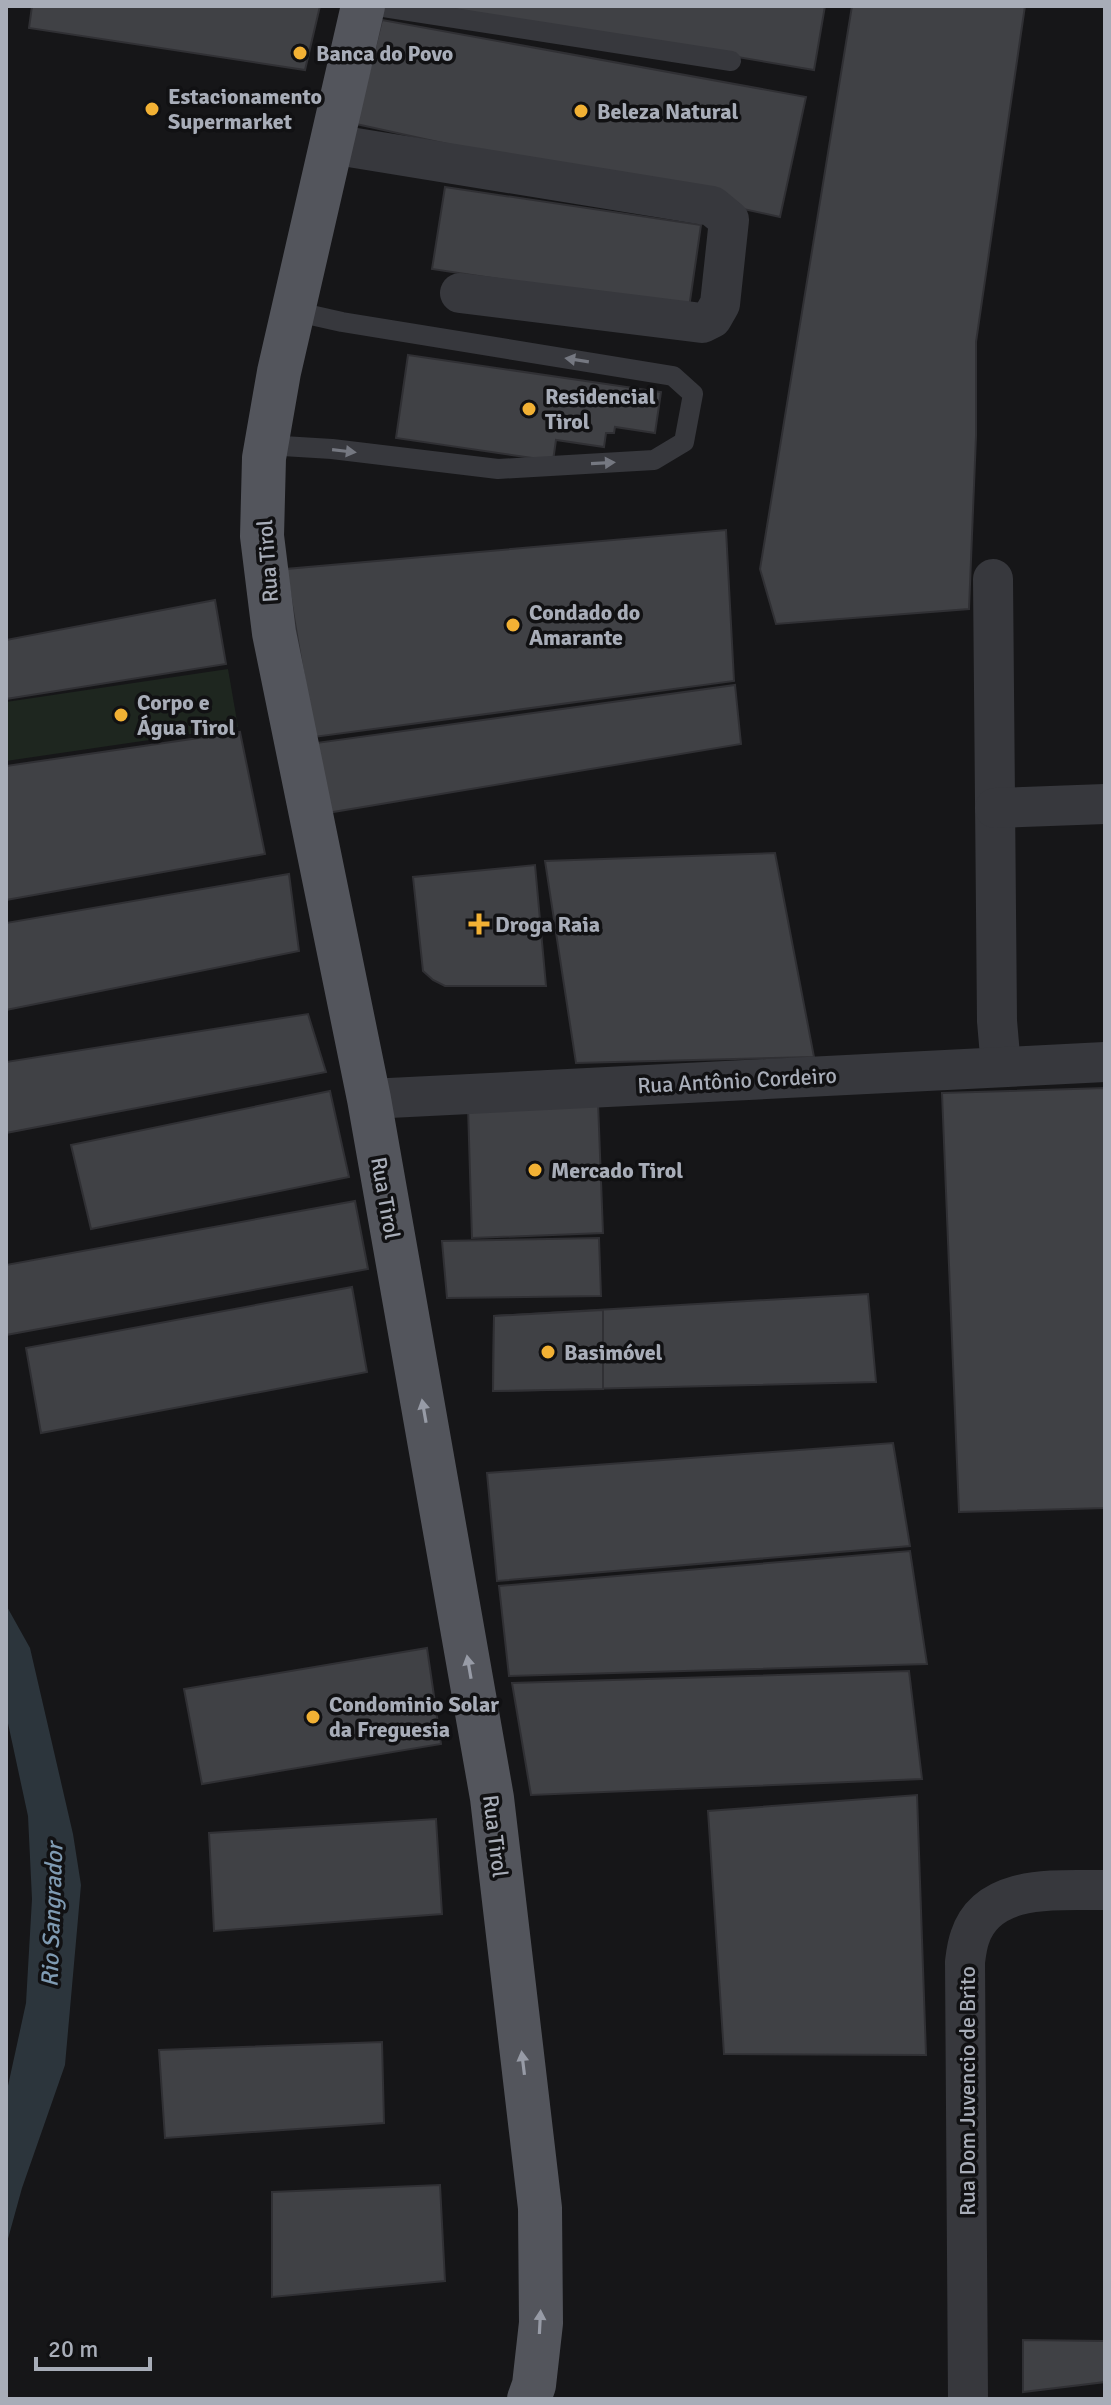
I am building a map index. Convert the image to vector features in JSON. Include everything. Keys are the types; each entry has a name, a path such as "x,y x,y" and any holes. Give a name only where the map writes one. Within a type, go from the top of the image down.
{"main road":[{"name":"Rua Tirol","path":"363,6 293,311 266,445 262,536 270,608 369,1099 492,1798 540,2208 541,2323 534,2385 529,2399"}],"street":[{"path":"331,144 712,206 729,220 720,304 712,318 702,323 460,293"},
{"path":"993,579 997,1021 1001,1067"},
{"path":"995,808 1105,804"},
{"name":"Rua Antônio Cordeiro","path":"369,1099 1105,1062"},
{"name":"Rua Dom Juvencio de Brito","path":"968,2399 965,1962 970,1935 980,1918 997,1903 1026,1892 1105,1890"}],"lane":[{"path":"377,6 731,61"},
{"path":"266,445 332,449 498,469 654,460 684,442 693,394 673,376 342,322 293,311"}],"shaded area":[{"name":"Corpo e Água Tirol","path":"228,669 238,727 6,761 6,702"}],"water":[{"name":"Rio Sangrador","path":"6,1605 30,1648 73,1834 81,1885 65,2065 22,2188 6,2246 6,2095 26,2003 32,1899 28,1816 6,1714"}],"building":[{"path":"32,6 320,6 305,70 29,28"},
{"path":"435,6 825,6 814,70"},
{"path":"852,6 1025,6 976,342 976,436 969,609 776,624 760,569"},
{"name":"Beleza Natural","path":"382,20 806,97 780,217 356,124"},
{"path":"445,187 701,225 689,308 432,269"},
{"name":"Residencial Tirol","path":"408,355 661,392 655,433 615,427 614,433 606,433 604,447 556,440 553,461 396,438"},
{"name":"Condado do Amarante","path":"726,530 734,681 314,737 286,569"},
{"path":"215,600 226,664 6,699 6,640"},
{"path":"735,685 741,744 327,813 316,743"},
{"path":"240,732 265,854 6,900 6,766"},
{"path":"775,853 814,1057 576,1063 545,861"},
{"name":"Droga Raia","path":"535,865 546,986 445,986 423,971 413,877"},
{"path":"289,874 299,951 6,1010 6,923"},
{"path":"308,1014 326,1072 6,1133 6,1062"},
{"path":"1105,1088 1105,1508 959,1512 942,1093"},
{"path":"330,1091 349,1177 91,1229 71,1145"},
{"name":"Mercado Tirol","path":"598,1102 603,1233 472,1238 468,1107"},
{"path":"355,1201 368,1269 6,1335 6,1265"},
{"path":"599,1238 601,1296 447,1298 442,1241"},
{"path":"352,1287 367,1372 41,1433 26,1348"},
{"path":"868,1294 876,1382 493,1391 494,1316"},
{"name":"Basimóvel","path":"603,1310 603,1389 493,1391 494,1316"},
{"path":"893,1443 910,1546 497,1581 487,1473"},
{"path":"910,1551 927,1664 509,1676 499,1586"},
{"name":"Condominio Solar da Freguesia","path":"427,1648 441,1744 202,1784 184,1689"},
{"path":"909,1671 922,1779 531,1795 512,1683"},
{"path":"917,1795 926,2055 724,2054 708,1811"},
{"path":"436,1819 442,1914 214,1931 209,1833"},
{"path":"382,2042 384,2123 165,2138 159,2050"},
{"path":"440,2185 445,2281 272,2297 272,2192"},
{"path":"1023,2340 1105,2341 1105,2382 1023,2392"}],"place":[{"name":"Banca do Povo","path":"300,53"},
{"name":"Estacionamento Supermarket","path":"152,109"},
{"name":"Beleza Natural","path":"581,111"},
{"name":"Residencial Tirol","path":"529,409"},
{"name":"Condado do Amarante","path":"513,625"},
{"name":"Corpo e Água Tirol","path":"121,715"},
{"name":"Droga Raia","path":"479,924"},
{"name":"Mercado Tirol","path":"535,1170"},
{"name":"Basimóvel","path":"548,1352"},
{"name":"Condominio Solar da Freguesia","path":"313,1717"}]}
